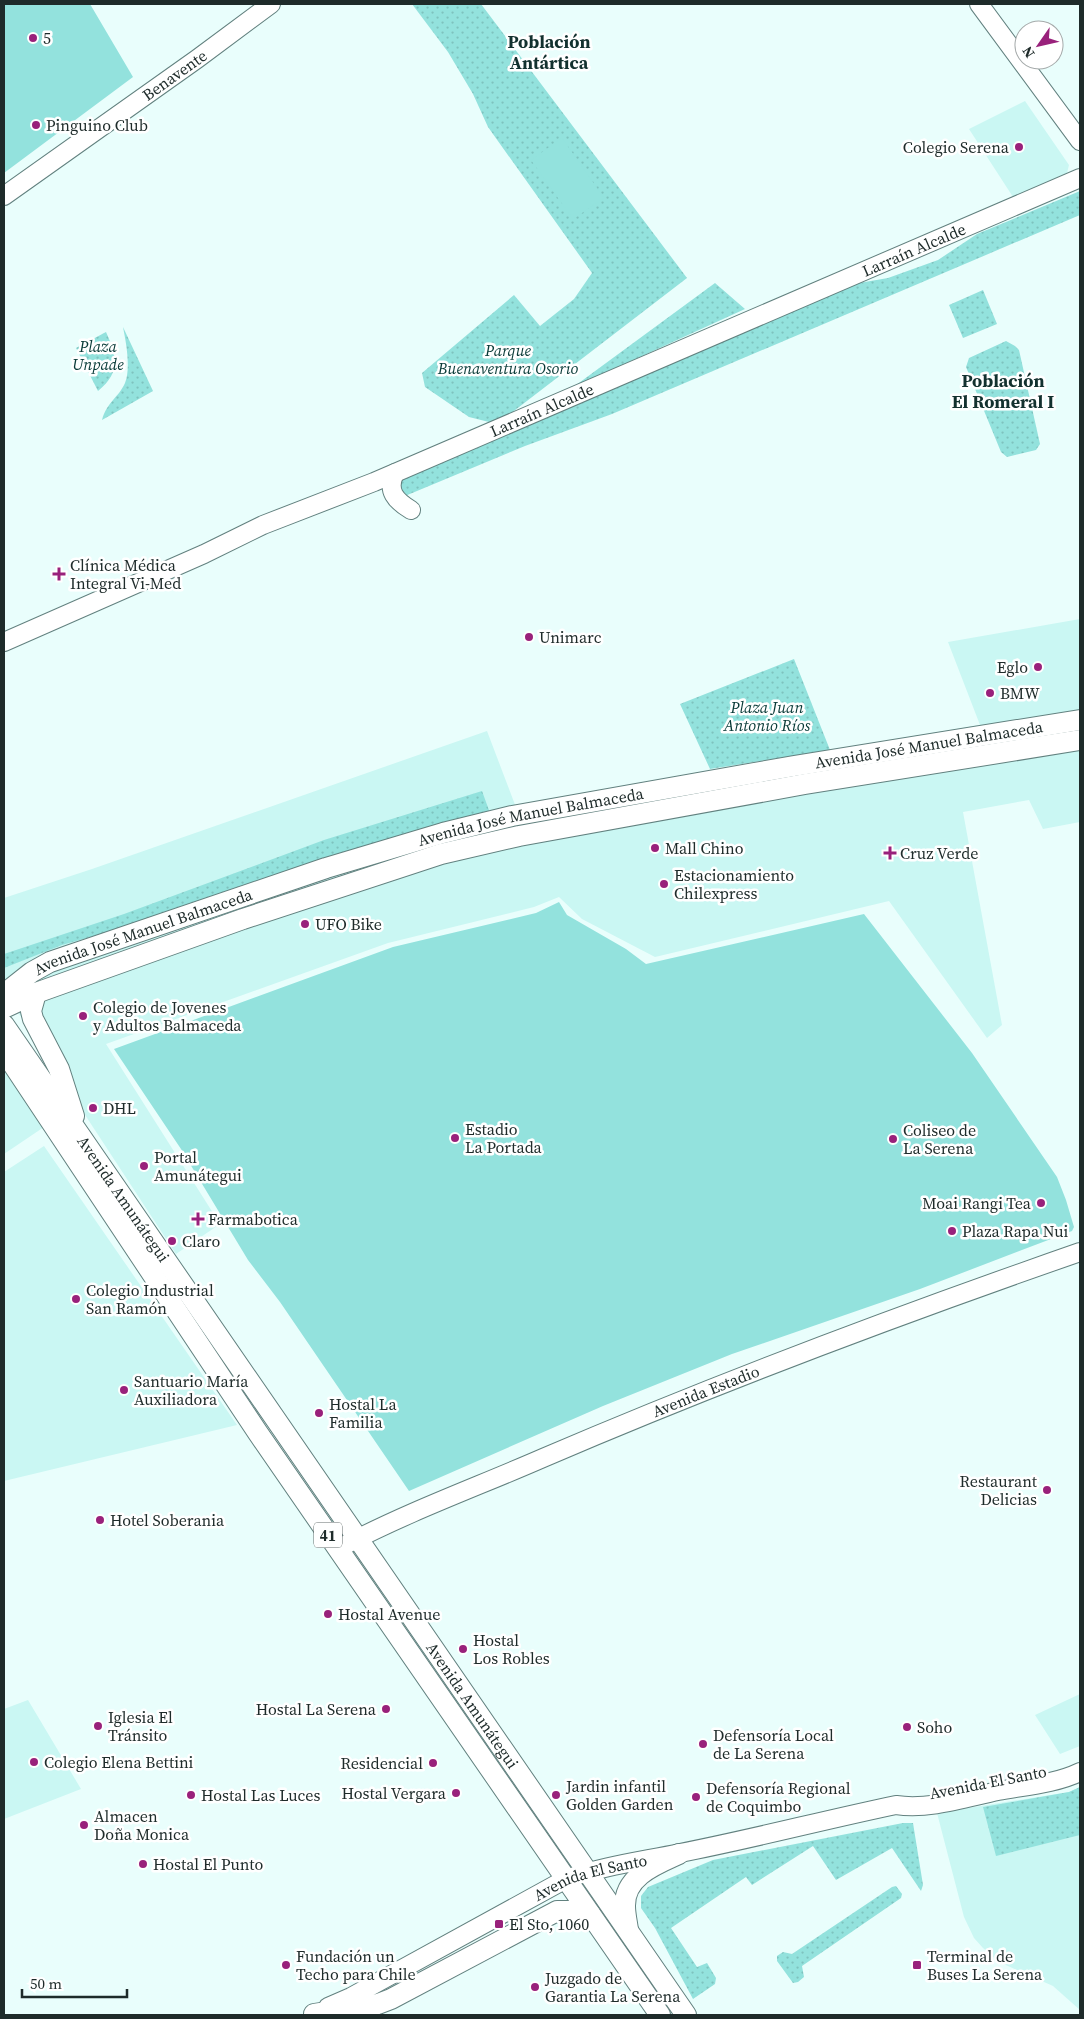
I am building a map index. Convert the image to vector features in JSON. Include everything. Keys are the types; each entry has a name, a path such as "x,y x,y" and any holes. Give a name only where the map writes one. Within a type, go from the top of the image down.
{"main road":[{"name":"Benavente","path":"4,196 197,59 270,4"},
{"path":"979,4 1080,141"},
{"name":"Larraín Alcalde","path":"4,642 204,554 264,525 395,473 1080,178"},
{"path":"395,473 392,492 400,504 411,510"},
{"name":"Avenida José Manuel Balmaceda","path":"4,994 32,972 50,962 318,870 465,827 512,816 794,766 1080,720"},
{"name":"Avenida José Manuel Balmaceda","path":"4,1008 36,993 243,919 441,854 518,836 805,784 1080,740"},
{"path":"4,977 32,972"},
{"path":"36,993 31,1011 33,1019 59,1069 82,1139"},
{"name":"Avenida Amunátegui","path":"4,1026 686,2015"},
{"name":"Avenida Amunátegui","path":"4,1051 258,1433 660,2015"},
{"name":"Avenida Estadio","path":"338,1549 629,1421 870,1327 1080,1252"},
{"name":"Avenida El Santo","path":"312,2014 351,1998 566,1879 587,1872 650,1858 679,1854 809,1823 896,1805 907,1799 1055,1769 1080,1759"},
{"name":"Avenida El Santo","path":"896,1805 909,1807 943,1802 1060,1780 1080,1772"},
{"path":"628,1932 626,1896 634,1881 645,1871 679,1854"},
{"path":"312,2014 378,2004 391,2000 556,1911 590,1914"}],"shaded area":[{"name":"Colegio Serena","path":"1025,101 1069,165 1067,173 1013,197 969,129"},
{"path":"1080,619 1080,822 1043,829 1029,800 963,812 1002,1025 987,1038 889,901 655,957 582,919 559,897 534,907 388,943 106,1044 220,1224 176,1254 4,991 4,898 487,731 517,810 700,772 980,725 948,642"},
{"path":"4,1068 44,1127 4,1154"},
{"name":"Colegio Industrial San Ramón","path":"44,1146 237,1425 4,1481 4,1172"},
{"path":"1080,1694 1080,1746 1060,1754 1035,1715"},
{"name":"Colegio Elena Bettini","path":"28,1700 81,1789 4,1819 4,1709"},
{"path":"1080,1787 1080,2010 1053,1986 999,1962 974,1938 964,1917 937,1813 1069,1792"}],"green space":[{"name":"Pinguino Club","path":"4,4 90,4 133,77 4,173"},
{"name":"Parque Buenaventura Osorio","path":"412,4 481,4 687,278 497,424 469,417 425,387 422,373 514,295 540,326 574,299 592,273 488,127 473,94 448,52"},
{"path":"562,138 604,198 573,219 531,160"},
{"path":"1080,191 1080,215 612,414 525,446 405,496 403,494 400,481 859,283 888,278 938,260 977,234"},
{"path":"715,283 745,309 572,388"},
{"path":"983,290 997,324 963,338 949,305"},
{"path":"123,327 153,391 102,420 127,377 127,355"},
{"name":"Plaza Unpade","path":"106,332 113,349 115,363 110,377 98,391 76,348"},
{"path":"1006,341 1019,350 1040,444 1036,450 1007,457 1001,452 966,367 969,358"},
{"name":"Plaza Juan Antonio Ríos","path":"794,659 830,750 710,769 680,704"},
{"path":"482,791 490,813 129,926 62,945 4,968 4,954 124,914 324,840"},
{"name":"Estadio La Portada","path":"559,902 567,915 626,949 646,964 864,914 972,1053 1057,1177 1074,1227 1072,1231 920,1289 732,1354 603,1406 409,1491 280,1302 248,1260 181,1149 114,1049 393,947 536,913"},
{"path":"1080,1787 1080,1835 996,1856 983,1807 1069,1792"},
{"path":"903,1823 913,1823 923,1885 921,1891 892,1848 836,1880 813,1846 752,1885 746,1877 671,1928 697,1967 707,1963 716,1978 715,1984 693,1999 655,1928 641,1908 641,1896 648,1887 713,1860"},
{"path":"896,1886 902,1894 901,1898 802,1966 804,1977 798,1982 793,1983 777,1961 777,1956 783,1952 792,1954"}],"place":[{"name":"5","path":"33,38"},
{"name":"Pinguino Club","path":"36,125"},
{"name":"Colegio Serena","path":"1019,147"},
{"name":"Clínica Médica Integral Vi-Med","path":"59,574"},
{"name":"Unimarc","path":"529,637"},
{"name":"Eglo","path":"1038,667"},
{"name":"BMW","path":"990,693"},
{"name":"Mall Chino","path":"655,848"},
{"name":"Cruz Verde","path":"890,853"},
{"name":"Estacionamiento Chilexpress","path":"664,884"},
{"name":"UFO Bike","path":"305,924"},
{"name":"Colegio de Jovenes y Adultos Balmaceda","path":"83,1016"},
{"name":"DHL","path":"93,1108"},
{"name":"Estadio La Portada","path":"455,1138"},
{"name":"Coliseo de La Serena","path":"893,1139"},
{"name":"Portal Amunátegui","path":"144,1166"},
{"name":"Moai Rangi Tea","path":"1041,1203"},
{"name":"Farmabotica","path":"198,1219"},
{"name":"Plaza Rapa Nui","path":"952,1231"},
{"name":"Claro","path":"172,1241"},
{"name":"Colegio Industrial San Ramón","path":"76,1299"},
{"name":"Santuario María Auxiliadora","path":"124,1390"},
{"name":"Hostal La Familia","path":"319,1413"},
{"name":"Restaurant Delicias","path":"1047,1490"},
{"name":"Hotel Soberania","path":"100,1520"},
{"name":"Hostal Avenue","path":"328,1614"},
{"name":"Hostal Los Robles","path":"463,1649"},
{"name":"Hostal La Serena","path":"386,1709"},
{"name":"Iglesia El Tránsito","path":"98,1726"},
{"name":"Soho","path":"907,1727"},
{"name":"Defensoría Local de La Serena","path":"703,1744"},
{"name":"Colegio Elena Bettini","path":"34,1762"},
{"name":"Residencial","path":"433,1763"},
{"name":"Hostal Vergara","path":"456,1793"},
{"name":"Hostal Las Luces","path":"191,1795"},
{"name":"Jardin infantil Golden Garden","path":"556,1795"},
{"name":"Defensoría Regional de Coquimbo","path":"696,1797"},
{"name":"Almacen Doña Monica","path":"84,1825"},
{"name":"Hostal El Punto","path":"143,1864"},
{"name":"El Sto, 1060","path":"499,1924"},
{"name":"Fundación un Techo para Chile","path":"286,1965"},
{"name":"Terminal de Buses La Serena","path":"917,1965"},
{"name":"Juzgado de Garantia La Serena","path":"535,1987"}],"district":[{"name":"Población Antártica","path":"549,51"},
{"name":"Población El Romeral I","path":"1003,390"}]}
